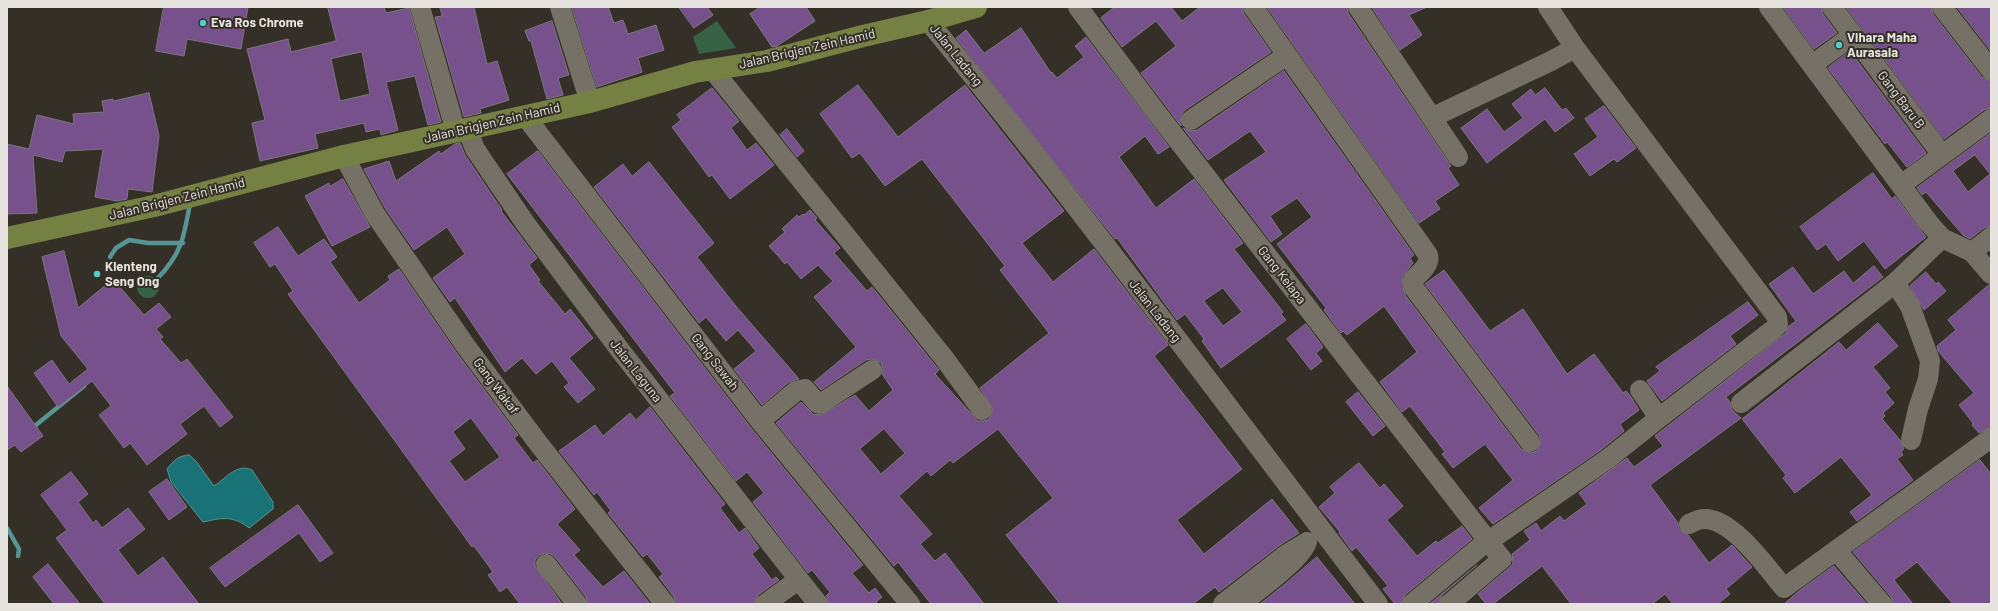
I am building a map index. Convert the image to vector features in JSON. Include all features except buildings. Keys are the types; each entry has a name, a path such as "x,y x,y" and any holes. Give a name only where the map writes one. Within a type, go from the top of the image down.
{"main road":[{"name":"Jalan Brigjen Zein Hamid","path":"7,238 154,206 344,156 590,102 695,72 767,61 928,21 976,7"}],"street":[{"name":"Jalan Laguna","path":"420,7 462,130 475,150 525,223 620,350 807,591"},
{"path":"560,7 590,102"},
{"name":"Gang Kelapa","path":"1078,7 1153,108 1502,559 1449,604"},
{"path":"1252,7 1428,255 1429,260 1427,264 1413,280 1414,288 1530,442"},
{"path":"1358,7 1458,157"},
{"path":"1412,604 1488,541 1609,458 1778,325 1777,317 1575,48 1548,7"},
{"path":"1769,7 1942,238 1972,252 1991,274"},
{"name":"Gang Baru B","path":"1832,7 1942,155"},
{"path":"1942,7 1991,70"},
{"name":"Jalan Ladang","path":"928,21 984,89 1124,269 1314,536 1378,604"},
{"path":"1812,65 1853,35"},
{"path":"1433,118 1551,62 1575,48"},
{"path":"1191,120 1287,55"},
{"path":"712,69 944,358 982,410"},
{"name":"Gang Sawah","path":"525,116 760,421 910,604"},
{"path":"1901,185 1991,119"},
{"name":"Gang Wakaf","path":"344,156 375,214 465,345 538,443 665,604"},
{"path":"1972,252 1991,237"},
{"path":"1741,403 1895,283 1942,238"},
{"path":"1895,283 1910,306 1930,361 1928,379 1918,409 1911,440"},
{"path":"760,421 796,391 804,389 816,403 820,404 872,370"},
{"path":"1640,390 1659,418"},
{"path":"1688,524 1702,519 1712,520 1722,524 1747,545 1784,588 1991,438"},
{"path":"1223,604 1287,554 1314,536"},
{"path":"1241,604 1293,561 1305,549 1314,536"},
{"path":"1836,550 1882,604"},
{"path":"546,564 577,604"},
{"path":"765,604 807,591"},
{"path":"785,604 807,591"}],"green space":[{"path":"717,21 736,48 699,54 693,37"},
{"path":"148,276 156,279 159,287 156,295 148,298 140,295 137,287 140,279"}],"water":[{"path":"189,455 196,461 214,486 232,472 241,468 252,470 273,502 273,509 249,528 232,519 216,519 203,522 171,482 167,469 176,459"}],"waterway":[{"path":"157,279 172,261 181,244 190,203"},
{"path":"110,257 116,248 129,240 148,243 183,243"},
{"path":"31,429 84,386"},
{"path":"7,528 19,549 18,556"}],"place":[{"name":"Eva Ros Chrome","path":"203,23"},
{"name":"Vihara Maha Aurasala","path":"1839,45"},
{"name":"Klenteng Seng Ong","path":"97,274"}]}
